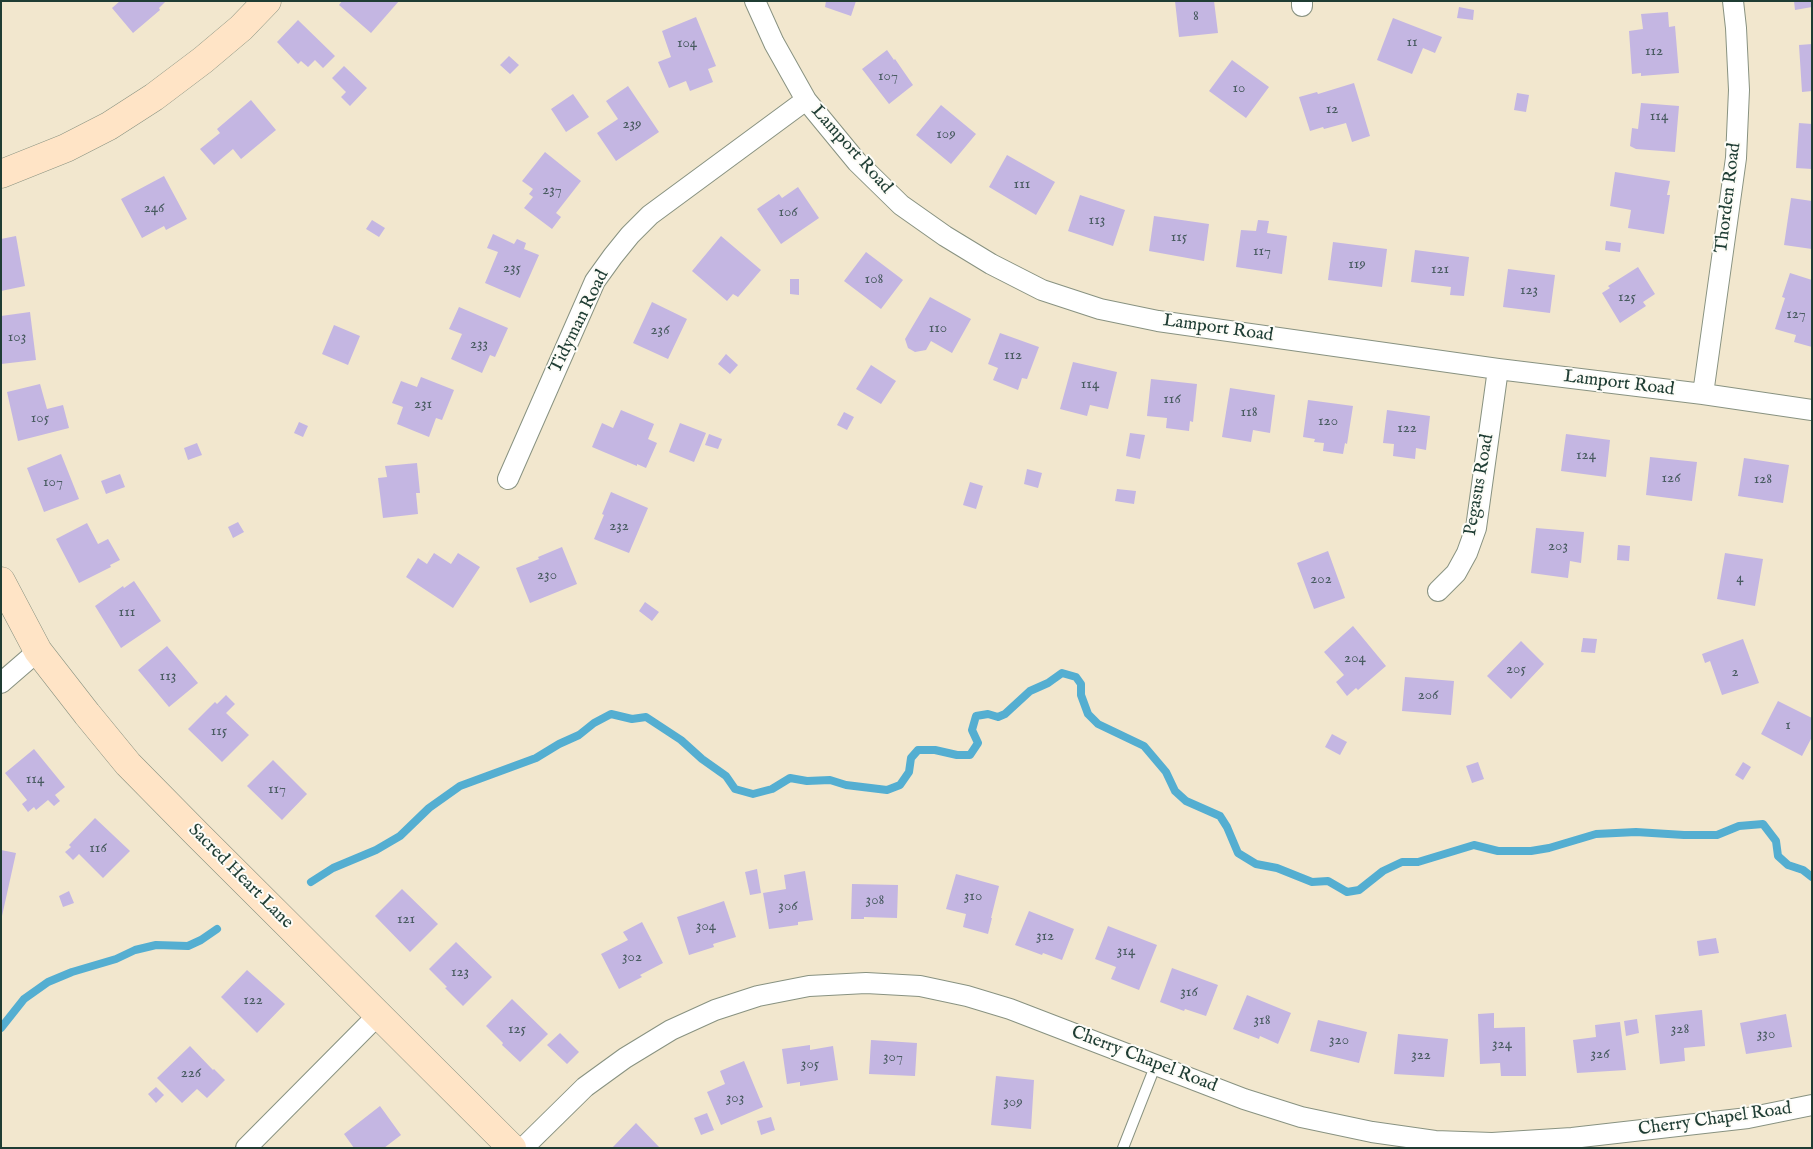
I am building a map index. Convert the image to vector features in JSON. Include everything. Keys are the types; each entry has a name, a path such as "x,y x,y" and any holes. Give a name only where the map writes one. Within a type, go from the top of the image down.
{"street":[{"path":"1,174 66,148 109,126 154,97 241,28 267,1"},
{"name":"Lamport Road","path":"755,1 774,43 806,100 857,162 901,205 944,236 991,264 1042,290 1100,309 1158,321 1498,369 1703,394 1812,410"},
{"name":"Thorden Road","path":"1703,394 1736,158 1739,90 1736,28 1732,1"},
{"name":"Tidyman Road","path":"508,479 595,281 613,256 650,215 806,100"},
{"name":"Pegasus Road","path":"1438,591 1456,573 1467,553 1476,528 1498,369"},
{"name":"Sacred Heart Lane","path":"1,581 38,651 86,714 128,764 512,1148"},
{"path":"1,683 38,651"},
{"name":"Cherry Chapel Road","path":"523,1148 585,1087 625,1058 672,1030 715,1010 758,996 809,986 866,982 920,986 1010,1009 1156,1064 1244,1100 1301,1116 1372,1132 1435,1141 1492,1143 1572,1138 1748,1118 1812,1105"},
{"path":"246,1148 378,1014"}],"lane":[{"path":"1123,1148 1156,1064"}],"building":[{"path":"120,1 166,1 159,8 160,10 133,33 112,8"},
{"path":"342,1 399,1 371,33 339,5"},
{"path":"826,1 856,1 851,16 825,7"},
{"path":"1175,1 1214,1 1218,33 1179,37"},
{"path":"1794,1 1812,1 1812,7 1795,10"},
{"path":"1459,7 1474,10 1473,20 1457,18"},
{"path":"1668,12 1669,27 1675,26 1679,73 1641,76 1641,73 1632,74 1629,31 1643,29 1641,14"},
{"path":"696,17 716,66 708,69 713,82 690,91 686,81 669,88 658,62 671,57 662,31"},
{"path":"1393,18 1442,37 1435,53 1423,48 1412,74 1377,60"},
{"path":"298,20 335,56 323,68 315,60 308,67 301,61 298,64 277,42"},
{"path":"1812,44 1812,91 1802,92 1799,45"},
{"path":"887,50 913,85 889,104 862,69"},
{"path":"509,56 519,65 510,74 500,65"},
{"path":"1232,60 1269,87 1246,118 1209,91"},
{"path":"344,66 367,88 350,106 341,97 346,92 332,78"},
{"path":"1354,83 1370,136 1352,142 1346,123 1310,131 1299,97 1317,92 1318,94"},
{"path":"628,86 659,132 616,161 597,133 618,119 606,101"},
{"path":"1517,93 1529,95 1526,112 1514,110"},
{"path":"573,94 589,117 566,132 551,109"},
{"path":"251,100 276,130 241,159 233,149 214,165 200,149 220,133 217,129"},
{"path":"1641,103 1679,106 1675,152 1636,149 1630,146 1632,128 1638,129"},
{"path":"941,105 976,134 951,164 916,135"},
{"path":"1799,123 1812,124 1812,169 1796,168"},
{"path":"545,152 581,181 556,213 561,217 552,229 524,208 533,197 529,194 533,189 522,181"},
{"path":"1007,155 1055,182 1036,215 989,187"},
{"path":"1615,172 1670,181 1667,195 1670,195 1664,234 1628,228 1631,210 1610,206"},
{"path":"164,176 187,219 166,230 164,226 142,238 121,199"},
{"path":"798,187 819,218 781,244 757,209 779,194 782,198"},
{"path":"1080,195 1125,210 1113,246 1068,231"},
{"path":"1791,198 1812,201 1812,249 1784,245"},
{"path":"1154,216 1209,224 1204,261 1149,251"},
{"path":"372,220 385,228 379,237 366,229"},
{"path":"1258,220 1269,221 1267,233 1287,236 1282,274 1236,267 1241,230 1256,231"},
{"path":"493,234 514,244 517,239 526,243 524,249 539,255 520,298 485,283 498,252 487,248"},
{"path":"16,236 25,286 1,291 1,239"},
{"path":"721,236 761,270 738,297 733,294 727,301 692,271"},
{"path":"1606,241 1621,243 1620,252 1605,250"},
{"path":"1333,242 1387,249 1382,287 1328,280"},
{"path":"1415,250 1469,257 1464,296 1450,295 1451,287 1411,282"},
{"path":"866,252 903,280 881,309 844,281"},
{"path":"1638,267 1655,294 1643,302 1646,306 1620,323 1602,293 1610,288 1608,286"},
{"path":"1508,269 1555,275 1550,313 1503,307"},
{"path":"1790,273 1812,280 1812,347 1794,342 1796,335 1775,329 1785,298 1782,297"},
{"path":"790,279 799,279 799,295 790,294"},
{"path":"930,297 971,319 952,353 931,341 926,350 915,352 908,348 905,339"},
{"path":"652,302 687,319 668,359 633,343"},
{"path":"459,307 508,328 495,357 490,355 482,373 451,359 462,334 449,329"},
{"path":"30,312 36,360 1,364 1,316"},
{"path":"334,325 360,336 348,365 322,354"},
{"path":"1000,333 1039,347 1027,379 1022,378 1018,390 993,380 998,368 988,364"},
{"path":"726,354 738,365 730,374 718,364"},
{"path":"1073,362 1117,372 1108,409 1090,405 1087,416 1060,409"},
{"path":"871,365 896,381 881,404 856,389"},
{"path":"421,377 454,390 442,420 436,418 429,437 397,424 403,407 392,403 401,381 417,387"},
{"path":"1151,379 1197,384 1193,422 1190,421 1189,431 1166,428 1167,418 1147,416"},
{"path":"40,384 47,409 63,405 69,428 18,441 7,392"},
{"path":"1230,388 1275,395 1270,433 1253,430 1251,442 1222,437"},
{"path":"1308,400 1353,406 1347,444 1345,443 1343,454 1323,451 1324,443 1314,442 1315,439 1303,437"},
{"path":"621,410 654,424 648,439 657,443 646,468 592,447 602,423 613,428"},
{"path":"1387,410 1430,416 1426,450 1416,448 1415,459 1393,456 1394,444 1383,443"},
{"path":"844,412 854,417 847,430 837,425"},
{"path":"299,422 308,426 303,437 294,433"},
{"path":"680,423 706,433 694,462 669,452"},
{"path":"1130,433 1145,435 1140,459 1126,456"},
{"path":"709,434 722,439 718,449 705,445"},
{"path":"1566,434 1610,440 1606,477 1561,471"},
{"path":"197,443 202,455 188,460 184,448"},
{"path":"61,454 79,499 44,512 27,468"},
{"path":"1650,457 1697,462 1692,501 1646,495"},
{"path":"1744,458 1789,465 1783,503 1738,496"},
{"path":"417,463 420,493 416,493 418,514 383,518 378,478 387,477 385,466"},
{"path":"1027,469 1042,473 1038,488 1024,484"},
{"path":"120,474 125,487 106,494 101,481"},
{"path":"970,482 983,486 976,509 963,505"},
{"path":"1117,489 1136,491 1134,504 1115,501"},
{"path":"611,492 648,508 629,553 594,539"},
{"path":"238,522 244,532 233,538 228,527"},
{"path":"87,523 98,544 108,539 120,560 110,565 111,567 79,583 56,539"},
{"path":"1536,528 1584,532 1581,563 1570,561 1568,578 1531,573"},
{"path":"1618,545 1630,546 1629,561 1617,560"},
{"path":"562,547 577,584 530,603 516,568"},
{"path":"1328,551 1345,598 1314,609 1297,563"},
{"path":"434,553 451,564 458,553 480,567 453,608 406,577 418,558 427,564"},
{"path":"1725,553 1763,559 1755,606 1717,599"},
{"path":"134,581 161,621 121,648 95,606 123,586 124,588"},
{"path":"645,602 659,612 652,621 639,611"},
{"path":"1353,626 1386,666 1358,690 1356,688 1347,696 1336,682 1344,675 1324,652"},
{"path":"1583,638 1597,639 1595,653 1581,652"},
{"path":"1743,639 1759,683 1722,695 1710,661 1705,663 1702,654"},
{"path":"1521,641 1544,664 1511,699 1487,676"},
{"path":"167,646 198,683 169,707 138,670"},
{"path":"1405,677 1454,681 1451,715 1402,711"},
{"path":"226,695 235,704 226,713 249,735 222,762 188,729 215,702 217,704"},
{"path":"1778,701 1812,718 1812,737 1802,756 1761,734"},
{"path":"1332,734 1347,742 1340,755 1325,747"},
{"path":"34,749 65,787 55,795 60,801 54,806 48,800 36,810 34,807 28,812 22,804 27,800 5,773"},
{"path":"273,760 307,794 282,820 247,786"},
{"path":"1478,762 1484,779 1472,783 1466,766"},
{"path":"1743,762 1751,767 1743,780 1735,775"},
{"path":"95,818 130,851 103,878 79,854 73,860 65,852 71,847 69,845"},
{"path":"1,850 16,853 2,916 1,916"},
{"path":"757,869 761,893 750,895 745,872"},
{"path":"805,871 813,920 798,922 798,925 769,929 763,893 786,889 784,875"},
{"path":"956,874 999,886 988,934 963,927 966,914 946,909"},
{"path":"852,884 898,885 897,918 864,917 864,919 851,919"},
{"path":"402,889 438,924 410,952 375,916"},
{"path":"69,891 74,903 63,907 59,896"},
{"path":"724,901 736,937 713,944 714,947 689,955 677,917"},
{"path":"1029,911 1074,929 1062,960 1015,945"},
{"path":"642,922 663,963 619,989 601,954 628,940 623,932"},
{"path":"1108,926 1157,945 1139,990 1111,979 1116,967 1095,959"},
{"path":"1716,938 1719,953 1699,956 1697,941"},
{"path":"456,942 492,977 463,1006 429,969"},
{"path":"1172,968 1218,985 1206,1016 1185,1009 1184,1011 1160,1002"},
{"path":"247,970 285,1004 257,1033 221,997"},
{"path":"1247,995 1291,1013 1278,1044 1260,1036 1259,1039 1233,1029"},
{"path":"512,999 548,1034 520,1062 486,1026"},
{"path":"1702,1010 1705,1046 1684,1048 1685,1061 1660,1064 1655,1015"},
{"path":"1494,1013 1494,1028 1525,1027 1526,1076 1501,1076 1500,1063 1480,1064 1478,1014"},
{"path":"1786,1014 1792,1047 1746,1054 1740,1023"},
{"path":"1637,1019 1639,1033 1626,1036 1624,1021"},
{"path":"1318,1020 1367,1032 1359,1063 1310,1051"},
{"path":"1620,1022 1626,1070 1577,1073 1573,1040 1596,1037 1595,1025"},
{"path":"560,1033 579,1052 567,1064 547,1045"},
{"path":"1398,1034 1448,1039 1444,1077 1394,1074"},
{"path":"871,1040 917,1043 915,1076 869,1074"},
{"path":"810,1045 810,1050 833,1046 838,1080 800,1086 800,1082 787,1084 782,1049"},
{"path":"190,1046 225,1080 207,1098 197,1089 182,1103 157,1078"},
{"path":"744,1061 763,1107 721,1125 707,1092 725,1084 720,1071"},
{"path":"996,1076 1034,1080 1031,1129 991,1125"},
{"path":"156,1087 164,1095 156,1103 148,1094"},
{"path":"380,1106 401,1135 384,1148 354,1148 344,1134"},
{"path":"707,1113 714,1130 701,1135 694,1118"},
{"path":"771,1117 775,1130 761,1135 757,1121"},
{"path":"636,1123 660,1148 612,1148"}],"waterway":[{"path":"311,882 333,868 376,850 400,836 429,808 460,786 536,758 579,735 594,723 611,714 632,719 646,717 681,740 702,759 726,776 735,789 753,794 772,789 790,778 807,781 830,780 846,785 887,790 900,785 909,772 911,758 918,750 935,750 957,755 970,755 978,743 972,730 976,716 988,714 998,717 1005,714 1030,691 1048,683 1062,673 1076,677 1081,684 1081,695 1088,714 1098,724 1144,746 1166,772 1175,791 1186,801 1220,816 1238,853 1256,864 1277,868 1312,882 1328,881 1347,892 1359,890 1383,871 1402,862 1418,862 1474,845 1498,851 1531,851 1549,848 1596,834 1636,832 1717,835 1739,826 1763,824 1776,841 1778,856 1788,865 1803,870 1812,877"},
{"path":"1,1028 24,999 48,982 72,972 116,959 135,950 156,945 188,946 217,929"}]}
